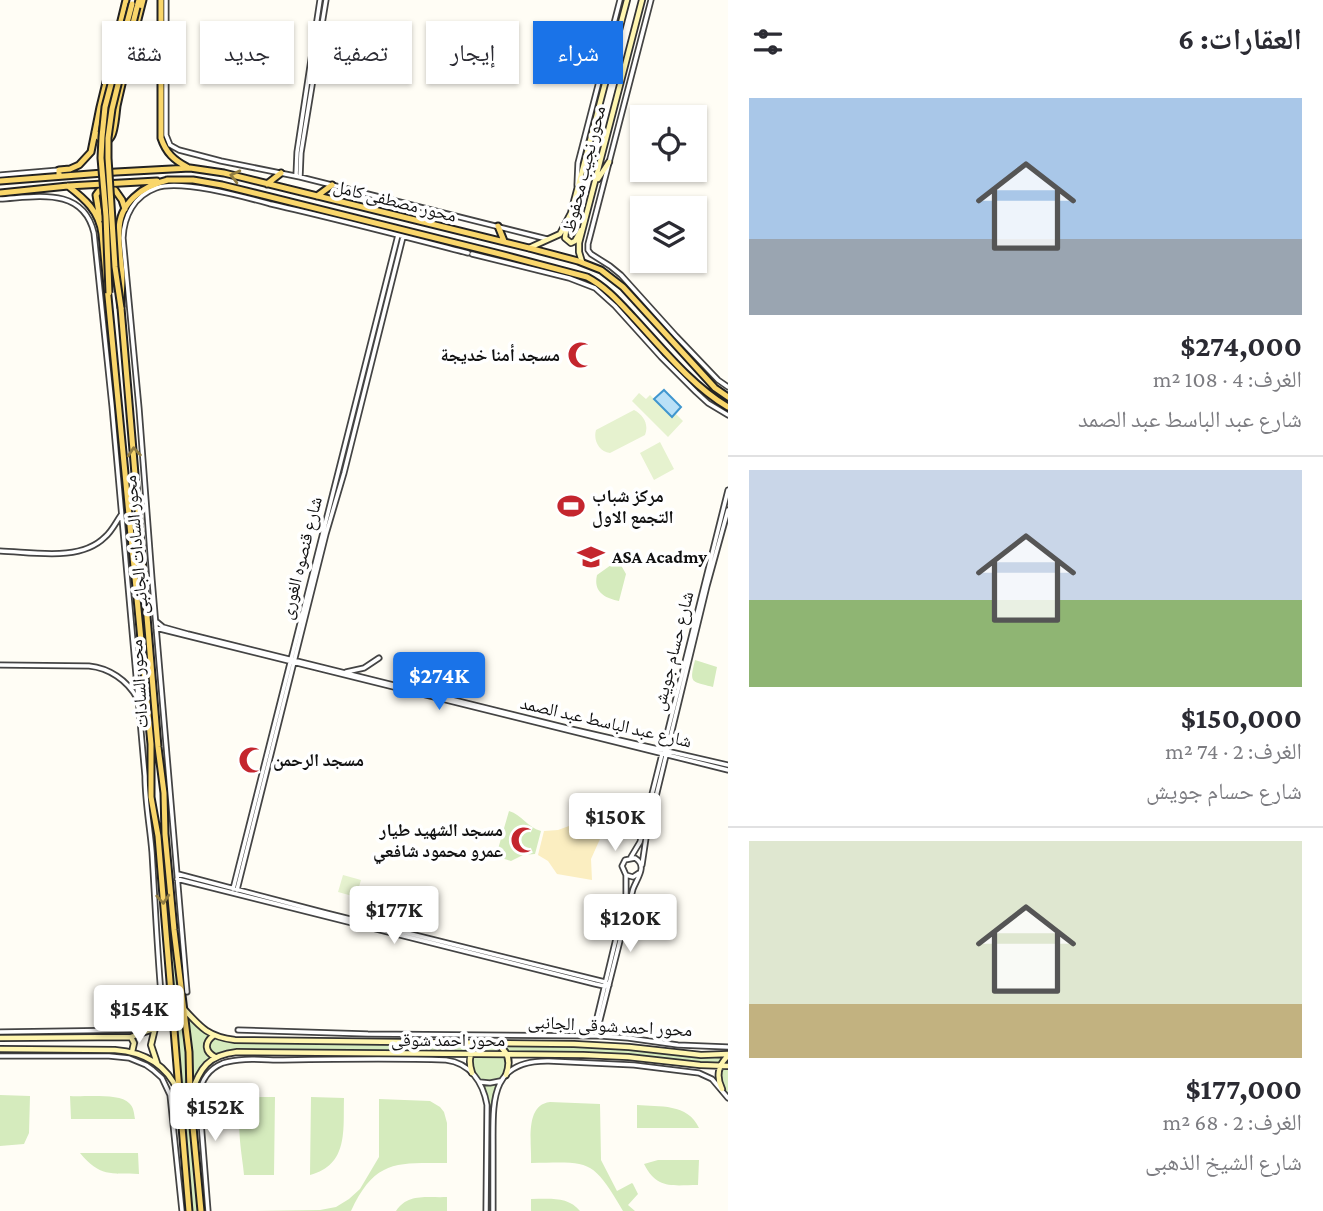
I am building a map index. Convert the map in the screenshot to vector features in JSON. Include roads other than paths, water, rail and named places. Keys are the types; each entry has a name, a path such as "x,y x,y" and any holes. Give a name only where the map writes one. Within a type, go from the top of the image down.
{"main road":[{"path":"132,3 141,0"},
{"path":"95,132 103,141 112,136 141,0"},
{"path":"161,0 161,138 173,158 190,168"},
{"name":"محور نجيب محفوظ","path":"529,248 560,234 571,214 619,17 627,0"},
{"name":"محور نجيب محفوظ","path":"583,263 579,246 584,223 642,0"},
{"path":"59,173 85,161 91,152 132,3"},
{"path":"108,293 102,138 105,107 132,3"},
{"path":"121,308 115,267 108,138 132,3"},
{"path":"595,183 609,162"},
{"name":"محور مصطفى كامل","path":"0,181 59,173 190,168 224,173 583,263 625,284 715,388 728,397"},
{"path":"267,184 281,173"},
{"path":"125,209 139,192 168,180"},
{"name":"محور مصطفى كامل","path":"0,193 68,186 193,180 587,277 612,294 631,319 675,362 712,397 728,407"},
{"path":"68,186 89,203 100,222"},
{"path":"317,196 332,186"},
{"name":"محور السادات","path":"189,1211 158,836 152,804 150,744 138,601 96,197 99,191 115,190 125,209 118,232 122,274 121,308 153,640 165,834 189,1052 190,1095 201,1211"},
{"path":"415,233 419,227 416,221"},
{"path":"566,226 565,238 572,243 584,223"},
{"path":"432,224 428,231 433,237"},
{"path":"498,226 504,242"},
{"path":"665,351 671,348 673,341"},
{"path":"675,362 674,355 683,352"},
{"path":"130,409 139,408"},
{"path":"116,452 124,451"},
{"path":"138,499 146,499"},
{"path":"130,602 138,601"},
{"path":"152,792 159,793 163,787"},
{"path":"152,804 157,800 164,800"},
{"path":"155,923 165,923"},
{"path":"174,930 181,929"},
{"path":"183,1007 198,1025 213,1036 208,1041 207,1048 215,1057 201,1070 190,1095"},
{"path":"0,1038 131,1037 156,1027 172,1010"},
{"path":"156,1027 152,1045 157,1063"},
{"path":"269,1041 270,1031"},
{"name":"محور احمد شوقى","path":"213,1036 269,1041 611,1046 728,1055"},
{"path":"131,1037 134,1043 132,1052"},
{"path":"611,1037 611,1046"},
{"path":"471,1072 471,1054 477,1046 484,1043"},
{"path":"491,1043 500,1046 507,1054 509,1061 505,1076"},
{"path":"0,1049 58,1053 115,1050 132,1052 157,1063 168,1075 179,1095"},
{"name":"محور احمد شوقى","path":"215,1057 231,1052 249,1051 594,1055 728,1066"},
{"path":"724,1092 718,1078 720,1066 728,1055"},
{"path":"179,1186 187,1185"}],"street":[{"path":"166,0 166,135 168,142 176,149 298,176 549,240"},
{"path":"298,176 304,105 320,0"},
{"path":"300,146 326,0"},
{"path":"619,17 620,0"},
{"path":"651,0 588,244 589,251 610,266 718,380 728,387"},
{"path":"304,105 309,106"},
{"path":"0,175 17,177"},
{"name":"محور السادات الجانبى","path":"187,992 153,640 156,628 123,238 124,225 133,205 149,192 163,187 193,187 244,197 589,284 631,319 661,357 696,392 728,415"},
{"name":"محور السادات الجانبى","path":"0,199 56,196 67,199 89,219 94,233 130,602 160,994 155,1013 133,1030 0,1032"},
{"name":"شارع قنصوه الغورى","path":"235,889 401,236"},
{"name":"شارع حسام جويش","path":"642,865 665,752 728,490"},
{"name":"شارع حسام جويش","path":"715,550 728,510"},
{"path":"0,551 69,553 86,550 104,538 121,515"},
{"name":"شارع عبد الباسط عبد الصمد","path":"155,618 166,628 292,661 728,768"},
{"name":"شارع عبد الباسط عبد الصمد","path":"156,628 665,752"},
{"path":"344,672 364,668 379,658"},
{"path":"0,665 104,668 122,680 138,699"},
{"name":"شارع حسام جويش","path":"631,857 640,842 665,752"},
{"path":"588,1036 593,1030 606,985 633,889 642,865 638,859 631,857 623,863 626,897 606,985 598,1030 600,1036"},
{"path":"626,875 633,877 639,873"},
{"path":"177,876 606,985"},
{"path":"177,876 606,985"},
{"name":"محور احمد شوقى الجانبى","path":"238,1030 600,1036 678,1045 728,1047"},
{"path":"0,1056 58,1053 129,1058 146,1065 162,1078 172,1105 182,1210"},
{"path":"208,1211 199,1096 201,1084 211,1070 240,1060 439,1059 466,1066 486,1097 486,1211"},
{"path":"478,1081 490,1083 524,1064 536,1061 594,1063 692,1071 706,1076 724,1092"},
{"path":"493,1211 493,1116 495,1096 505,1076"},
{"path":"487,1116 493,1116"}],"water":[{"path":"664,390 681,407 672,417 654,399"}],"place":[{"name":"مسجد أمنا خديجة","path":"581,355"},
{"name":"مركز شباب التجمع الاول","path":"571,506"},
{"name":"ASA Acadmy","path":"591,557"},
{"name":"مسجد الرحمن","path":"252,760"},
{"name":"مسجد الشهيد طيار عمرو محمود شافعي","path":"524,840"}]}
